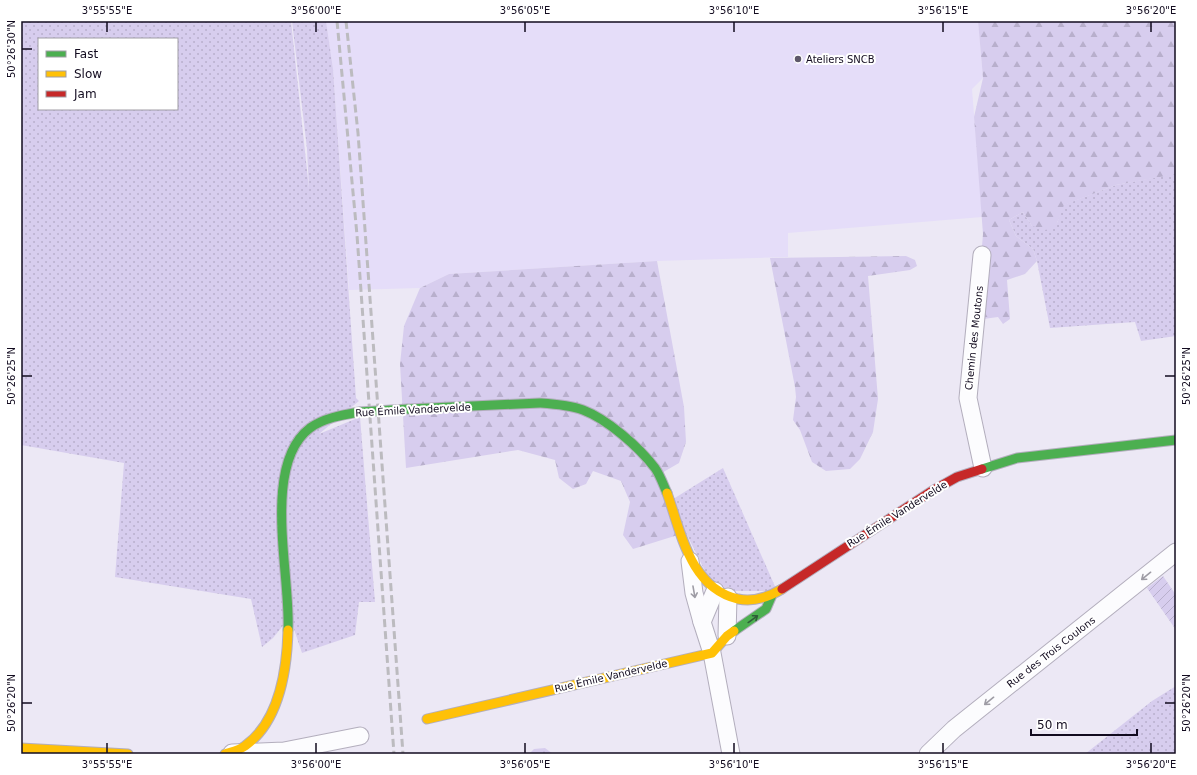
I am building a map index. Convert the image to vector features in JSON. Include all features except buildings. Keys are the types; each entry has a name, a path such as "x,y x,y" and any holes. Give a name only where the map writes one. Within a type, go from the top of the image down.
{"main road":[{"name":"Rue Émile Vandervelde","path":"227,754 245,748 254,741 272,715 280,692 286,654 289,616 282,523 283,488 287,464 298,441 310,430 332,416 359,412 538,403 584,410 603,422 644,455 659,474 667,491 690,560 722,594 746,600 772,595 932,491 957,477 999,462 1033,456 1176,440"},
{"name":"Rue Émile Vandervelde","path":"427,719 712,653 727,636 766,609 772,595"},
{"path":"21,748 128,754"}],"street":[{"name":"Chemin des Moutons","path":"982,255 968,398 982,468"},
{"name":"Rue des Trois Coulons","path":"928,754 944,737 1176,552"},
{"path":"690,560 694,593 712,653 730,754"},
{"path":"702,622 722,594"},
{"path":"722,594 727,636"},
{"name":"Rue Émile Vandervelde","path":"227,754 284,751 360,736"}],"shaded area":[{"path":"326,21 978,21 983,78 972,89 982,217 788,233 788,257 657,261 449,274 420,288 349,290 333,69"}],"green space":[{"path":"21,21 291,21 309,189 307,149 292,21 326,21 333,69 356,398 359,401 319,434 360,417 375,602 359,602 355,635 302,653 290,617 273,638 262,647 251,599 115,577 124,463 21,445"},
{"path":"978,21 1176,21 1176,174 1116,185 1064,205 1057,223 1046,230 1032,226 1023,212 1009,220 1016,236 1033,249 1037,261 1025,274 1007,280 1010,319 1003,324 998,317 976,320 983,234 974,117 983,78"},
{"path":"1176,174 1176,336 1141,341 1135,322 1050,328 1037,261 1033,249 1016,236 1009,220 1023,212 1032,226 1057,223 1063,205 1116,185"},
{"path":"906,256 915,260 917,266 910,270 868,276 878,399 873,432 860,459 850,469 826,471 812,462 800,430 793,420 796,397 795,387 770,258"},
{"path":"657,261 684,407 686,442 679,463 660,474 681,534 633,549 623,535 630,502 621,481 593,471 586,484 573,489 559,478 555,460 518,450 406,468 400,364 404,326 420,288 449,274"},
{"path":"723,468 777,591 715,591 670,501"},
{"path":"1163,576 1176,595 1176,630 1147,588"},
{"path":"1176,686 1176,754 1085,754 1152,701"},
{"path":"545,748 553,754 529,754 534,749"}],"railway":[{"path":"337,21 357,235 394,754"},
{"path":"346,21 358,133 403,754"}],"traffic: fast":[{"path":"408,409 540,403 578,408 602,420 632,443 657,471 667,493"},
{"path":"359,412 408,409"},
{"path":"288,630 288,607 282,523 282,494 286,468 295,445 310,428 327,419 359,412"},
{"path":"982,469 1017,458 1176,440"},
{"path":"734,631 766,609 772,595"}],"traffic: slow":[{"path":"667,493 683,541 698,571 709,583 722,593 744,600 761,598 782,589"},
{"path":"225,754 243,747 257,735 274,709 283,678 286,661 288,630"},
{"path":"427,719 712,653 727,636 734,631"},
{"path":"21,748 128,754"}],"traffic: jam":[{"path":"782,589 932,491 957,477 982,469"}],"place":[{"name":"Ateliers SNCB","path":"798,59"}]}
